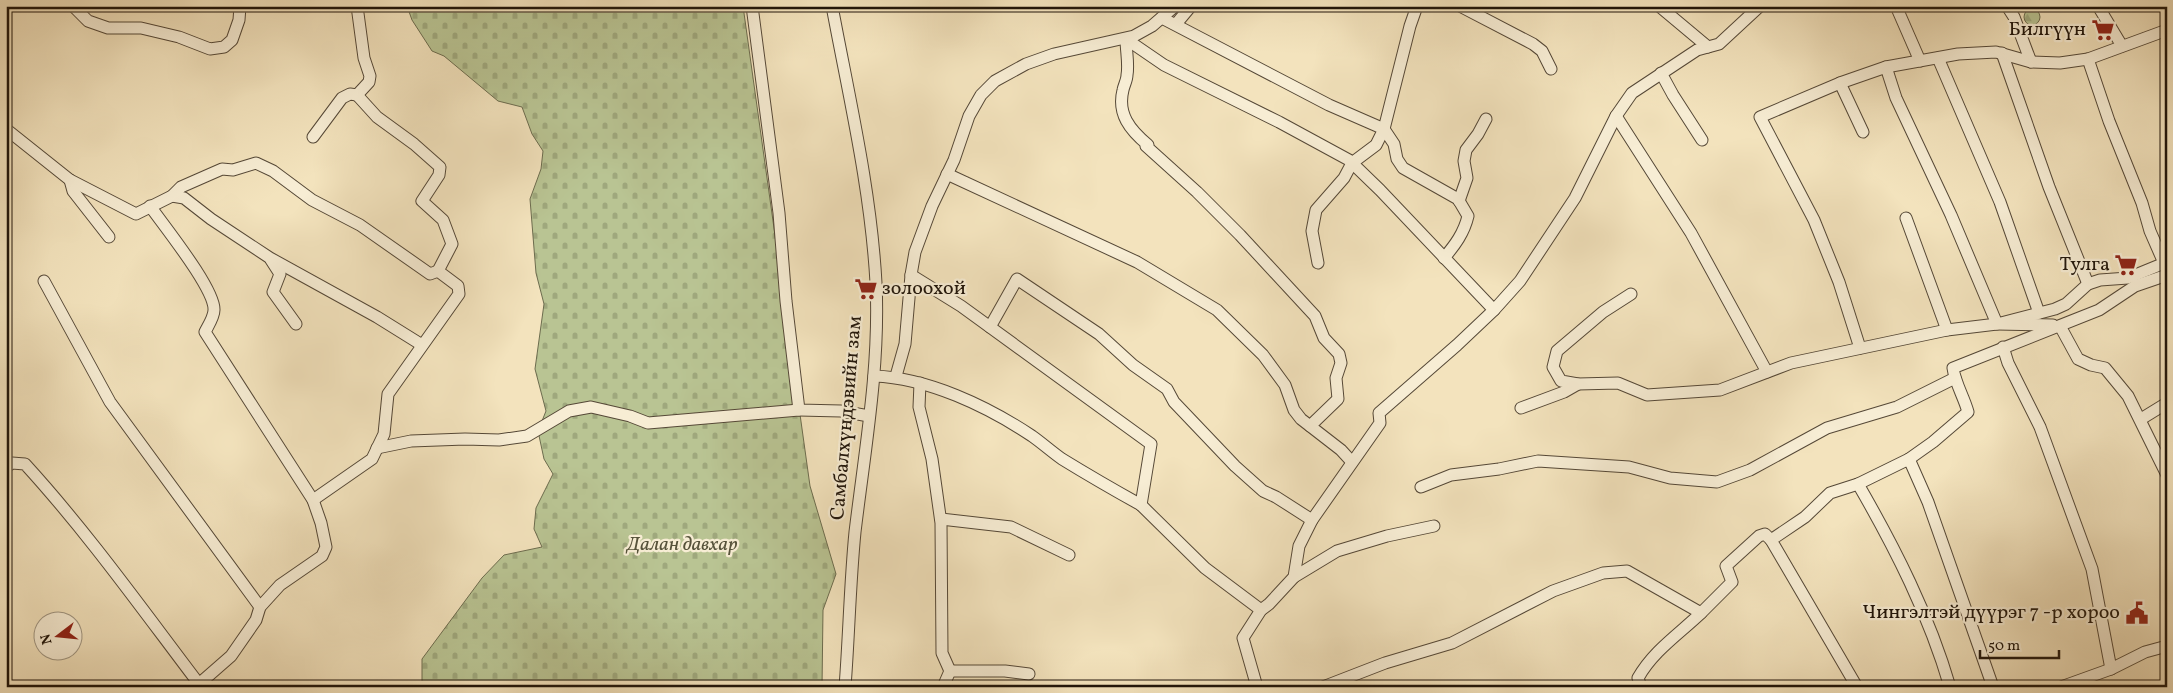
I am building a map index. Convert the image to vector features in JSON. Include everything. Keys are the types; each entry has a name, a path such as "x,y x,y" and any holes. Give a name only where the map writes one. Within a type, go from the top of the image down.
{"street":[{"path":"73,6 88,20 108,28 141,28 179,37 210,49 224,47 232,40 239,20 240,6"},
{"path":"356,95 369,82 370,76 364,58 357,6"},
{"path":"752,6 778,204 786,301 799,410"},
{"name":"Самбалхүндэвийн зам","path":"832,6 864,188 874,257 876,346 852,562 845,687"},
{"path":"896,376 905,344 911,275 921,232 948,174 975,103 981,95 995,81 1040,58 1114,40 1126,39 1148,29 1175,6"},
{"path":"1176,24 1191,6"},
{"path":"1318,263 1312,231 1316,210 1344,178 1352,164 1376,144 1384,129 1410,26 1417,6"},
{"path":"1460,6 1533,44 1542,51 1551,69"},
{"path":"1659,6 1708,47"},
{"path":"1294,577 1299,546 1312,520 1380,423 1379,413 1457,345 1494,310 1520,281 1575,198 1616,116 1632,93 1697,50 1719,44 1760,6"},
{"path":"1896,6 1920,61"},
{"path":"2007,6 2014,18 2031,62"},
{"path":"2098,6 2122,46"},
{"path":"1162,18 1329,106 1384,129 1394,144 1397,160 1403,168 1459,201 1468,216 1465,228 1454,247 1444,258"},
{"path":"1860,348 1839,282 1814,220 1760,117 1840,82 1886,67 1958,54 2002,53 2031,62 2060,63 2088,59 2167,30"},
{"path":"1126,39 1164,65 1279,122 1352,164 1494,310"},
{"path":"1126,39 1127,76 1122,91 1121,110 1127,123 1139,138 1148,145 1146,146 1197,192 1316,316 1320,322 1324,338 1339,354 1341,363 1336,378 1338,399 1310,426"},
{"path":"2002,53 2049,187 2088,284"},
{"path":"1938,58 2000,202 2039,313"},
{"path":"1631,294 1603,312 1557,351 1553,368 1561,381 1578,384 1618,383 1647,395 1720,390 1791,363 1947,330 1997,324 2055,310 2066,304 2088,284 2100,280 2128,278 2166,262 2150,231 2142,203 2109,121 2088,59"},
{"path":"1886,67 1896,98 1951,215 1997,324"},
{"path":"1661,73 1702,140"},
{"path":"1840,82 1863,132"},
{"path":"6,129 70,180 136,214 172,196 180,187 222,169 232,170 256,163 273,171 312,200 360,225 430,274 438,271 452,244 443,220 422,201 439,176 440,167 414,144 377,117 356,95 350,94 342,98 313,137"},
{"path":"1616,116 1690,234 1767,372"},
{"path":"1459,201 1466,178 1464,162 1466,150 1486,119"},
{"path":"948,174 1137,262 1217,310 1263,355 1285,385 1294,410 1310,426 1341,450 1352,462"},
{"path":"70,180 73,191 109,236"},
{"path":"172,196 184,198 211,219 270,258 377,316 422,344"},
{"path":"6,467 12,463 25,464 36,476 76,522 199,685 231,656 256,620 260,607 280,584 322,556 326,547 321,523 313,500 205,332 214,311 210,294 150,206"},
{"path":"1906,218 1947,330"},
{"path":"270,258 280,274 273,292 296,324"},
{"path":"313,500 372,459 384,434 388,394 459,294 458,286 438,271"},
{"path":"911,275 961,306 1151,444 1141,505"},
{"path":"1772,540 1805,517 1830,493 1858,484 1909,460 1968,412 1953,368 2098,310 2135,286 2167,275"},
{"path":"990,327 1017,279 1099,334 1133,365 1167,389 1174,402 1263,491 1312,520"},
{"path":"44,281 110,402 260,607"},
{"path":"1997,324 2060,326"},
{"path":"2060,326 2078,358 2091,365 2105,368 2128,396 2167,476"},
{"path":"2003,347 2008,363 2040,427 2092,569 2112,669"},
{"path":"874,376 896,376 939,389 985,410 1032,436 1091,477 1141,505 1205,568 1261,610"},
{"path":"1421,487 1451,475 1538,461 1630,467 1670,478 1717,482 1750,470 1827,428 1897,406 1955,378"},
{"path":"920,383 919,407 932,458 941,519 942,653 950,671 943,687"},
{"path":"1521,408 1564,392 1578,384"},
{"path":"2140,419 2167,403"},
{"path":"377,448 411,441 499,440 527,436 570,411 591,407 630,416 648,423 691,421 799,410 841,411 869,416"},
{"path":"1909,460 1928,502 1993,687"},
{"path":"1858,484 1888,536 1930,626 1950,687"},
{"path":"941,519 1011,527 1070,555"},
{"path":"1257,687 1243,638 1261,610 1294,577 1337,551 1387,536 1434,526"},
{"path":"1641,687 1638,678 1642,670 1662,646 1683,630 1732,582 1726,566 1759,536 1765,534 1772,540 1857,687"},
{"path":"1323,687 1385,663 1452,642 1553,591 1603,573 1626,571 1701,613"},
{"path":"2061,687 2112,669 2145,652 2167,646"},
{"path":"950,671 1005,671 1029,674"}],"green space":[{"name":"Далан давхар","path":"407,6 743,6 810,486 836,574 823,610 822,687 422,687 422,659 482,578 504,555 542,547 534,529 536,508 553,474 544,459 538,431 546,411 535,369 544,304 536,273 530,199 541,169 543,151 532,134 522,107 498,101 444,56 432,51 412,20"},
{"path":"2029,9 2035,9 2040,14 2038,23 2029,25 2024,20 2024,14"}],"place":[{"name":"Билгүүн","path":"2103,30"},
{"name":"Тулга","path":"2126,265"},
{"name":"золоохой","path":"866,289"},
{"name":"Чингэлтэй дүүрэг 7 -р хороо","path":"2137,613"}]}
